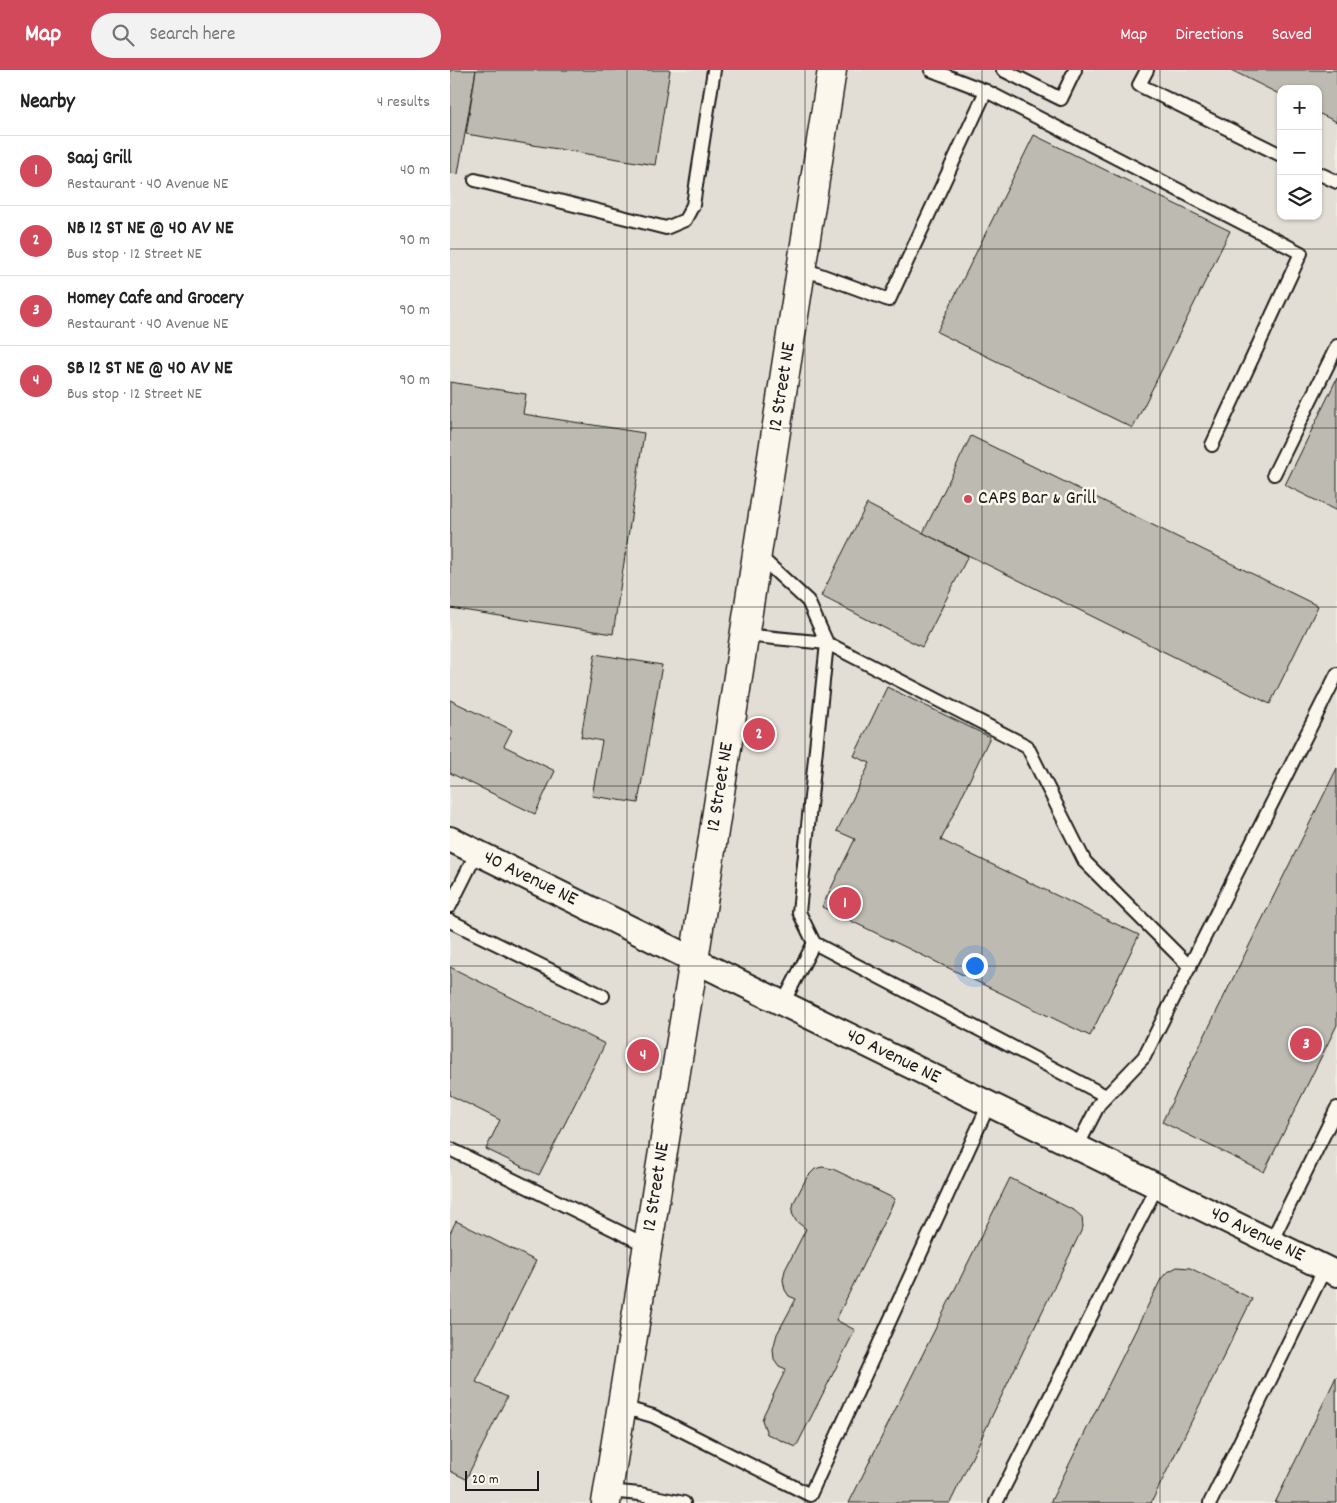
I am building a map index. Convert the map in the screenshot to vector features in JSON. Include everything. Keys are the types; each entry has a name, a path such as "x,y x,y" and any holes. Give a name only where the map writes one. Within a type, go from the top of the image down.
{"street":[{"name":"12 Street NE","path":"607,1497 694,960 832,70"},
{"name":"40 Avenue NE","path":"450,839 1331,1271"}],"lane":[{"path":"475,180 666,228 685,220 693,205 714,70"},
{"path":"931,70 986,91 1301,253 1212,445"},
{"path":"1003,70 1061,98 1075,70"},
{"path":"1147,70 1139,85 1277,153"},
{"path":"802,268 890,300 986,91"},
{"path":"1322,175 1337,182"},
{"path":"1274,474 1337,346"},
{"path":"757,554 808,601 827,643 799,912 814,944 1106,1096"},
{"path":"744,635 827,643 1027,746 1085,862 1190,967"},
{"path":"1077,1147 1099,1104 1144,1057 1337,674"},
{"path":"450,906 477,852"},
{"path":"450,921 603,996"},
{"path":"783,1003 814,944"},
{"path":"622,1407 652,1416 810,1499 989,1104"},
{"path":"1271,1242 1337,1108"},
{"path":"450,1149 648,1246"},
{"path":"996,1503 1156,1186"},
{"path":"1210,1503 1331,1271"},
{"path":"607,1497 640,1494 684,1503"}],"shaded area":[{"path":"450,70 1337,70 1337,1503 450,1503"}],"building":[{"path":"450,70 476,70 458,174 450,173"},
{"path":"476,70 670,70 655,165 466,134"},
{"path":"1231,70 1337,70 1337,122 1322,115 1322,85 1277,85 1277,93"},
{"path":"1034,135 1230,231 1133,428 937,332"},
{"path":"1337,378 1337,511 1285,485"},
{"path":"450,382 526,394 523,414 644,433 613,634 450,608"},
{"path":"971,436 1318,606 1270,704 923,533"},
{"path":"867,504 968,556 922,647 821,596"},
{"path":"595,654 662,665 638,803 592,796 602,741 581,737"},
{"path":"887,687 990,737 941,840 1139,935 1090,1036 822,907 855,839 837,831 870,763 854,756"},
{"path":"450,700 512,730 504,746 555,771 535,814 450,773"},
{"path":"1337,768 1337,1025 1264,1172 1162,1122"},
{"path":"450,967 605,1044 539,1175 486,1149 500,1120 450,1095"},
{"path":"822,1167 833,1169 895,1199 836,1320 855,1330 796,1447 767,1434 762,1420 786,1369 779,1366 774,1359 773,1349 777,1334 796,1299 789,1296 785,1290 783,1280 785,1270 806,1229 796,1221 792,1213 794,1202 807,1177 815,1169"},
{"path":"1010,1178 1075,1211 1082,1217 1083,1227 950,1503 849,1503"},
{"path":"456,1221 536,1261 476,1382 507,1397 466,1479 450,1471 450,1233"},
{"path":"1177,1267 1190,1268 1252,1299 1151,1503 1050,1503 1161,1279 1166,1273"},
{"path":"1336,1377 1337,1503 1275,1503"}],"place":[{"name":"CAPS Bar & Grill","path":"968,499"},
{"name":"NB 12 ST NE @ 40 AV NE","path":"759,734"},
{"name":"Saaj Grill","path":"845,903"},
{"name":"Homey Cafe and Grocery","path":"1306,1044"},
{"name":"SB 12 ST NE @ 40 AV NE","path":"643,1055"}]}
